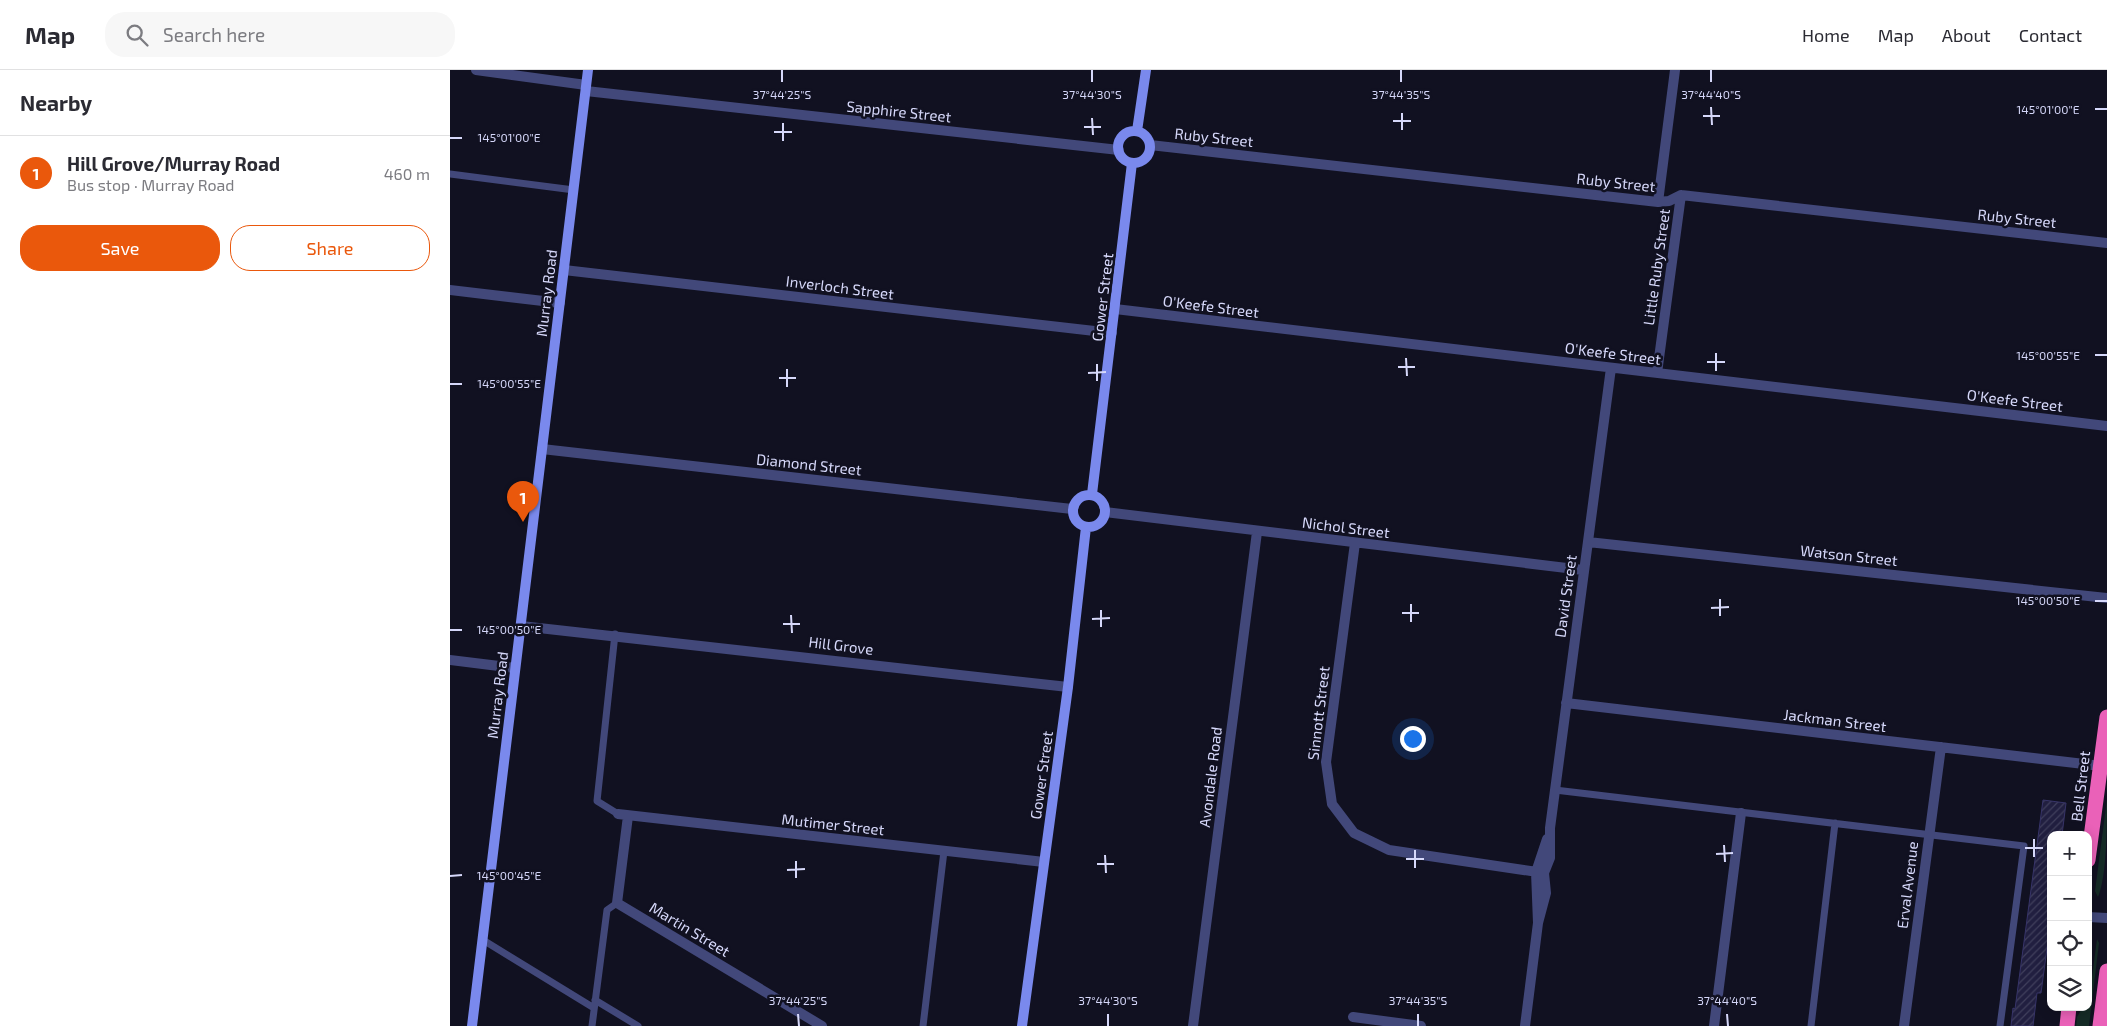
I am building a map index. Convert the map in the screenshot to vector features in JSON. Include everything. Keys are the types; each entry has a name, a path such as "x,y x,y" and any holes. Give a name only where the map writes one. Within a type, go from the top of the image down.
{"highway":[{"name":"Bell Street","path":"2092,831 2107,716"},
{"path":"2100,1026 2107,971"},
{"path":"2067,1026 2069,1011"}],"street":[{"name":"Sapphire Street","path":"476,70 586,88 1119,150"},
{"name":"Murray Road","path":"472,1026 588,70"},
{"path":"1138,131 1146,70"},
{"path":"1658,202 1675,70"},
{"path":"1131,131 1138,131 1146,136 1150,145 1150,151 1144,160 1132,163 1124,159 1119,150 1121,138 1131,131"},
{"name":"Ruby Street","path":"1150,145 1658,202 1669,201 1681,195 2107,243"},
{"name":"Gower Street","path":"1092,494 1132,163"},
{"name":"Little Ruby Street","path":"1657,373 1681,195"},
{"name":"Inverloch Street","path":"564,270 1112,334"},
{"path":"450,290 560,303"},
{"name":"O'Keefe Street","path":"1115,309 2107,426"},
{"name":"David Street","path":"1524,1026 1538,923 1546,893 1540,872 1550,858 1550,828 1611,368"},
{"name":"Diamond Street","path":"542,449 1072,509"},
{"path":"1092,494 1102,500 1105,512 1099,524 1086,527 1076,522 1072,509 1080,497 1092,494"},
{"name":"Nichol Street","path":"1105,512 1257,532 1583,570"},
{"name":"Gower Street","path":"1022,1026 1068,687 1086,527"},
{"name":"Avondale Road","path":"1193,1026 1257,532"},
{"name":"Watson Street","path":"1588,542 2107,598"},
{"name":"Sinnott Street","path":"1355,543 1326,762 1332,804 1354,833 1389,850 1540,872"},
{"name":"Hill Grove","path":"521,626 615,634 1068,687"},
{"path":"450,660 516,668"},
{"name":"Jackman Street","path":"1566,703 2101,766"},
{"name":"Erval Avenue","path":"1904,1026 1941,748"},
{"path":"1714,1026 1741,813"},
{"path":"617,903 623,815"},
{"name":"Mutimer Street","path":"623,815 1044,862"},
{"name":"Martin Street","path":"617,903 822,1026"},
{"path":"2092,917 2107,918"},
{"path":"1353,1017 1421,1026"}],"lane":[{"path":"450,174 574,190"},
{"path":"615,634 597,801 623,815"},
{"path":"1556,790 2024,846 2000,1026"},
{"path":"1811,1026 1835,823"},
{"path":"923,1026 944,851"},
{"path":"592,1026 607,910 617,903"},
{"path":"483,940 595,1004 638,1026"}],"green space":[{"path":"2107,799 2105,864 2098,897 2095,891"},
{"path":"2097,939 2099,943 2092,1001 2092,977"},
{"path":"2081,1011 2091,1011 2089,1026 2076,1026 2077,1017"}],"building":[{"path":"2043,800 2066,803 2062,831 2047,831 2047,949 2041,993 2037,993 2033,1026 2011,1026 2013,1008 2015,1009"}],"place":[{"name":"Hill Grove/Murray Road","path":"523,522"}]}
